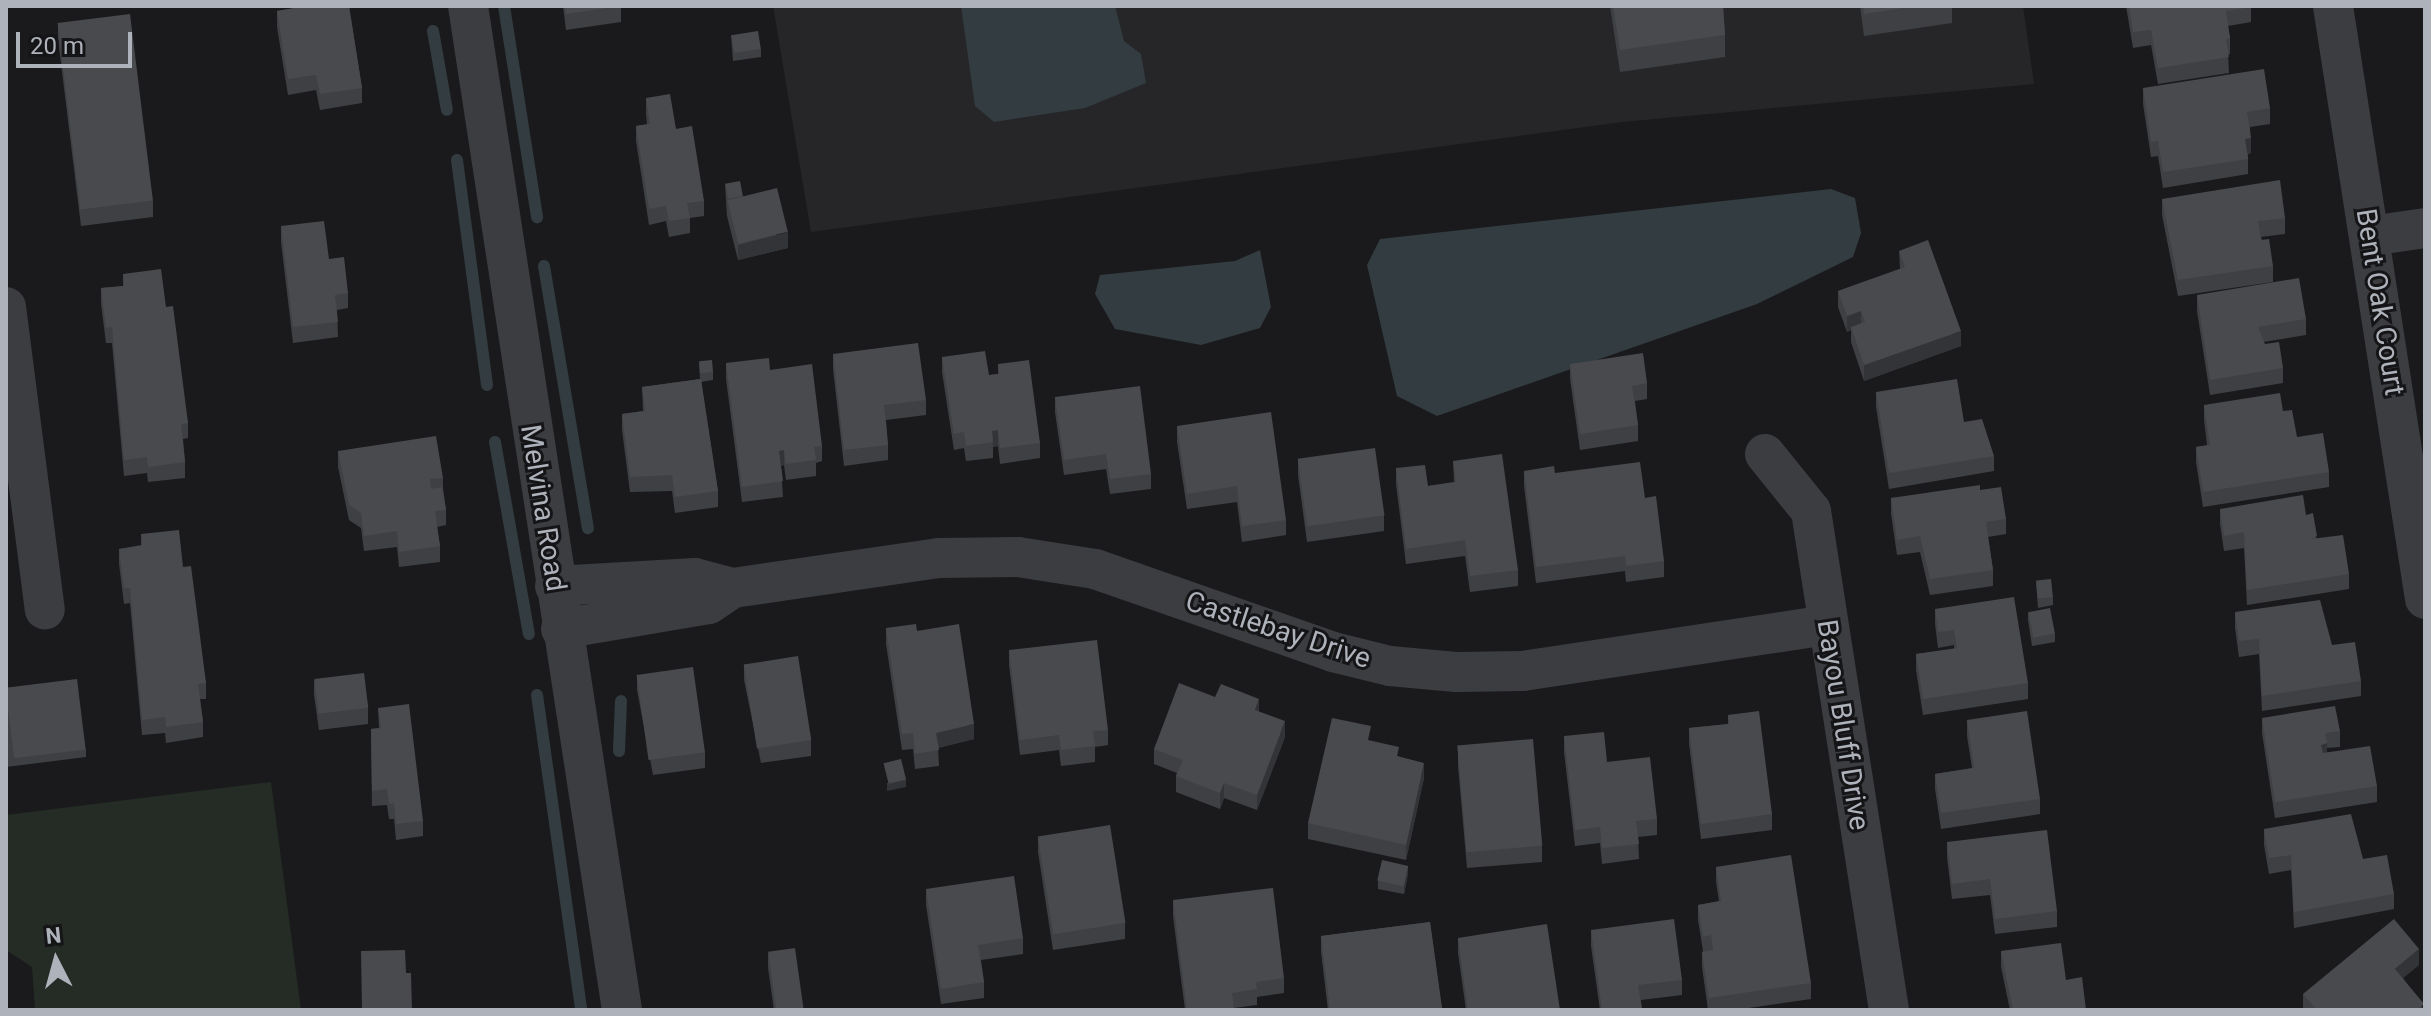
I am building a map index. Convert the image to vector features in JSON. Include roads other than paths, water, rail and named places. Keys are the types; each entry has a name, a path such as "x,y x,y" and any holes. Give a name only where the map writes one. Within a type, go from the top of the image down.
{"street":[{"name":"Melvina Road","path":"468,6 561,629 622,1010"},
{"name":"Bent Oak Court","path":"2333,6 2425,599"},
{"path":"2370,236 2425,228"},
{"path":"6,307 10,362 45,610"},
{"name":"Bayou Bluff Drive","path":"1765,454 1811,511 1889,1010"},
{"name":"Castlebay Drive","path":"555,586 695,578 733,588 939,558 1018,557 1095,569 1333,652 1390,666 1456,672 1523,671 1827,625"},
{"name":"Castlebay Drive","path":"561,629 709,604 733,588"}],"waterway":[{"path":"504,6 537,217"},
{"path":"433,31 447,110"},
{"path":"457,160 487,385"},
{"path":"544,266 588,528"},
{"path":"495,442 529,634"},
{"path":"537,695 581,1010"},
{"path":"619,751 621,701"}]}
